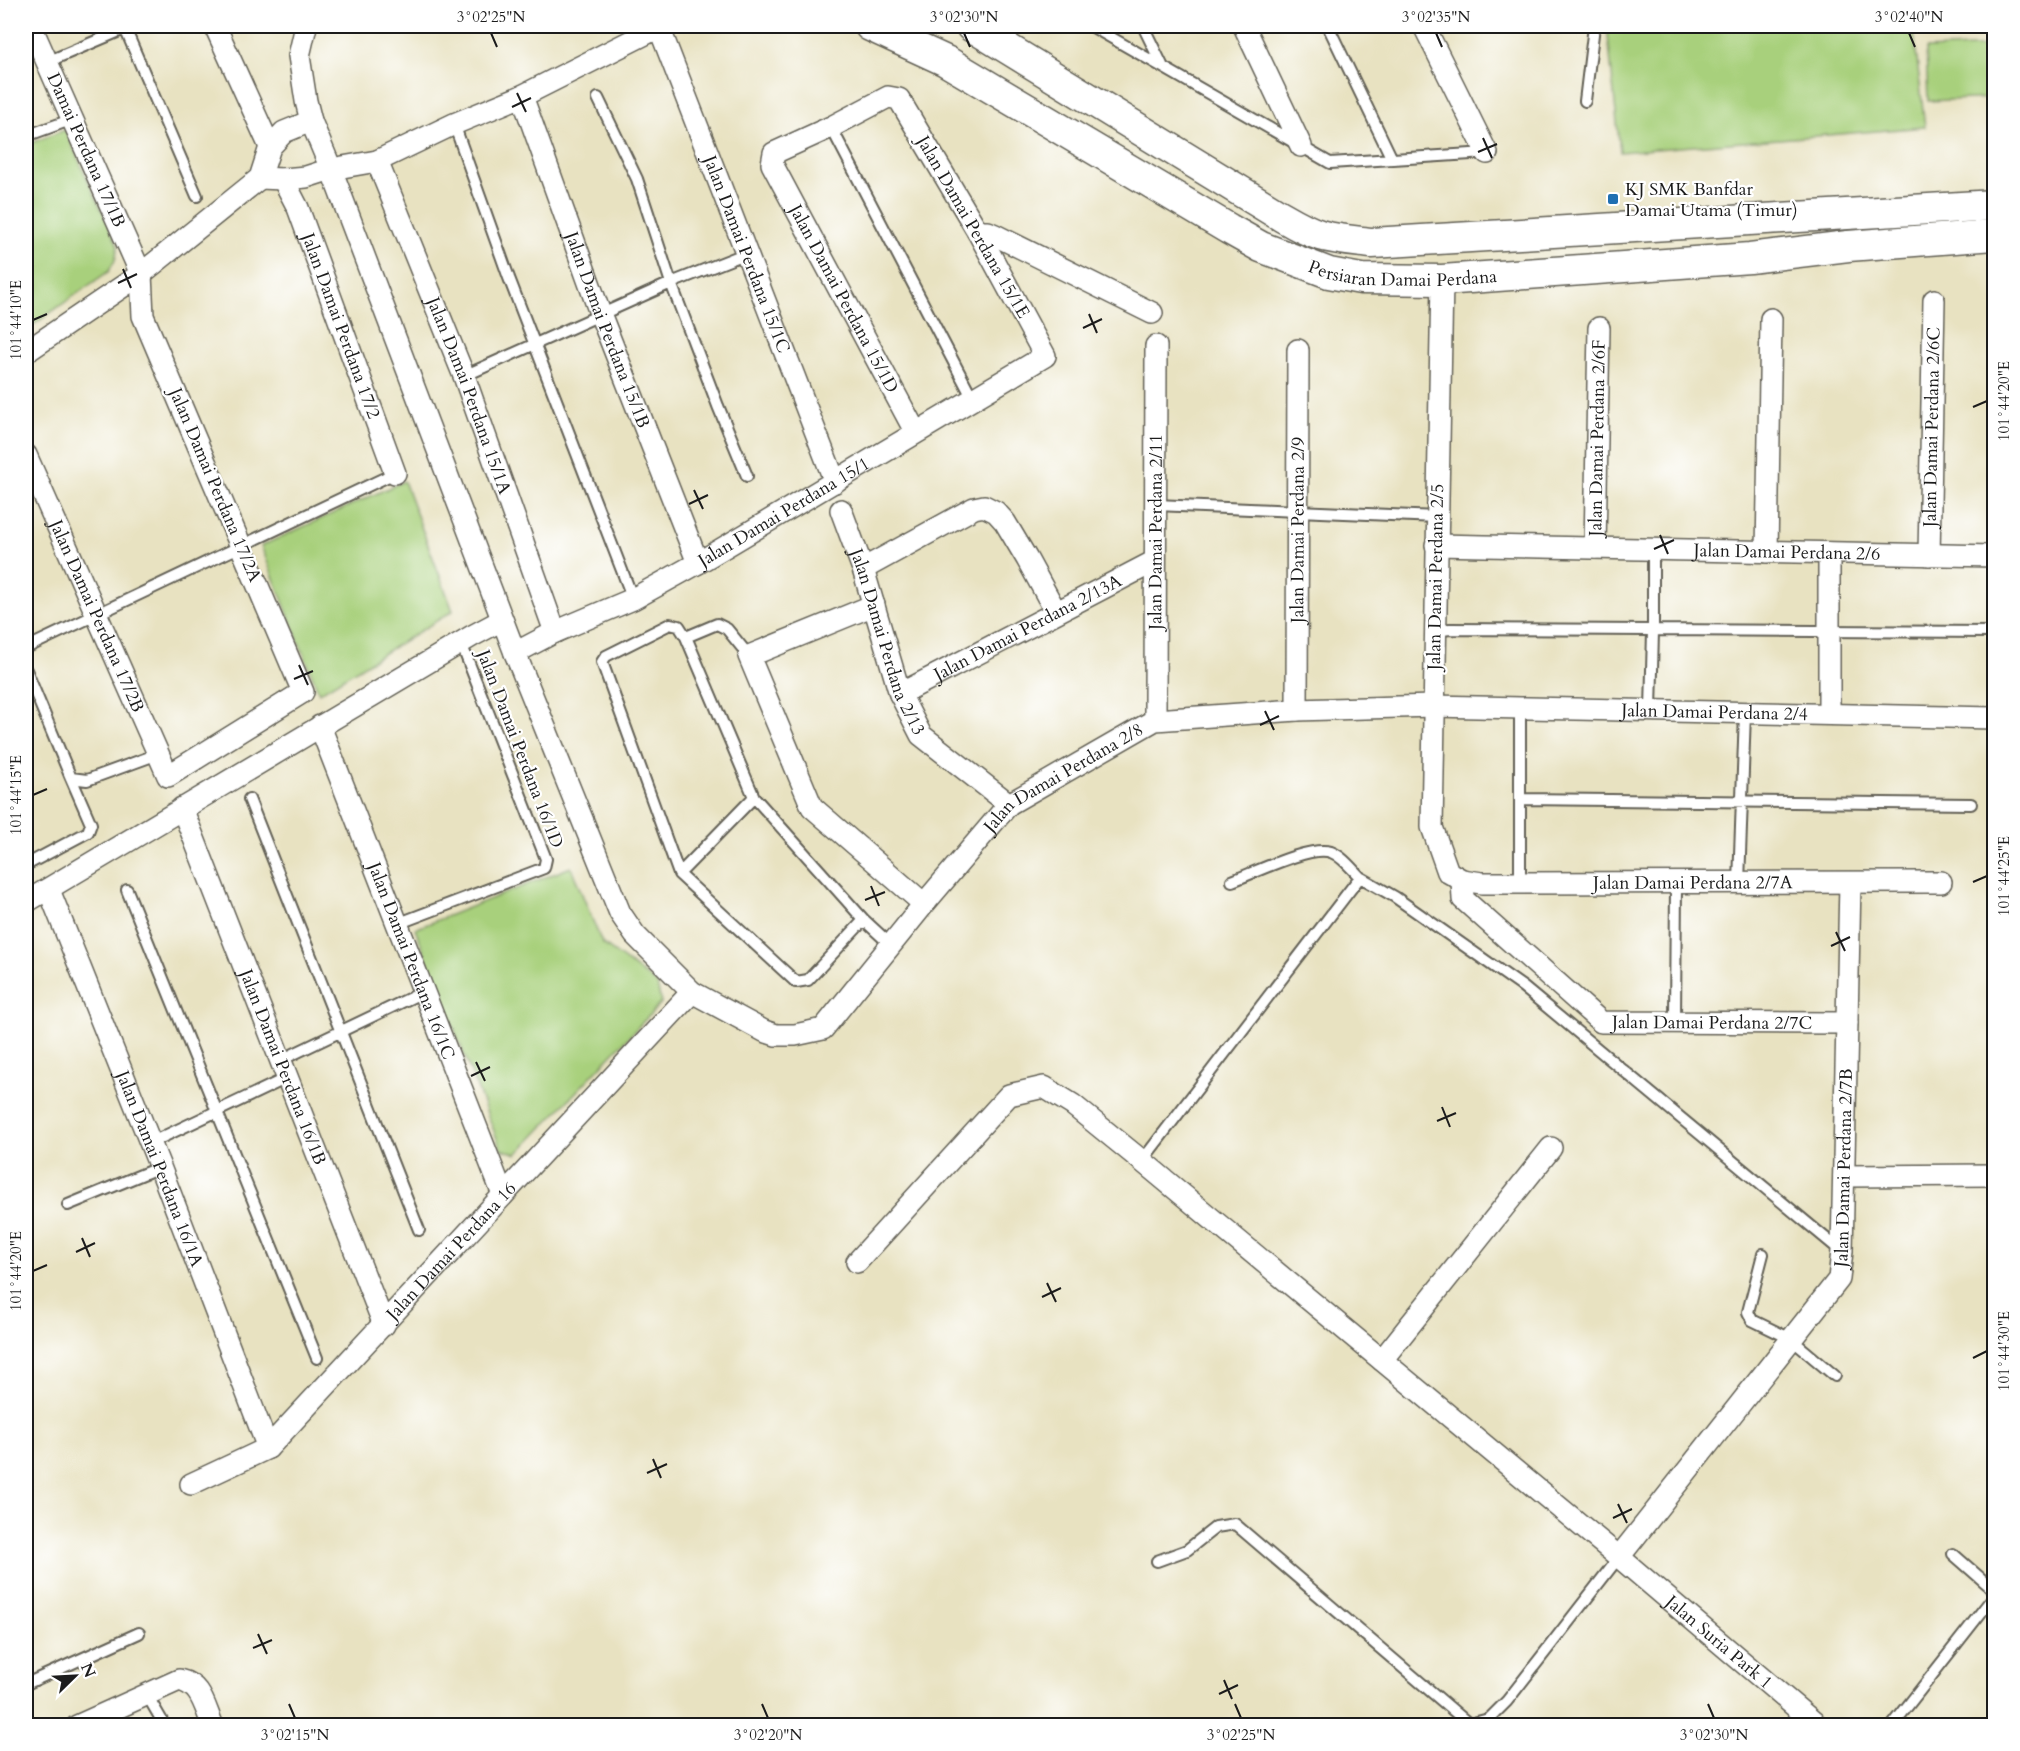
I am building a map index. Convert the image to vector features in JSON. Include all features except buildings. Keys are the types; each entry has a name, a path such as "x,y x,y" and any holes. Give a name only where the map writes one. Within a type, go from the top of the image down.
{"main road":[{"name":"Persiaran Damai Perdana","path":"870,26 946,61 1261,247 1329,273 1361,279 1442,280 1750,258 1848,246 1995,235"},
{"name":"Persiaran Damai Perdana","path":"971,26 1257,201 1298,225 1319,234 1372,243 1995,205"},
{"path":"1229,229 1225,214 1226,205 1238,197 1257,201"}],"street":[{"name":"Damai Perdana 17/1B","path":"31,26 141,274"},
{"path":"215,26 270,147"},
{"path":"306,26 299,56 311,121 502,620 620,913 635,935 692,992"},
{"path":"1244,26 1301,146"},
{"path":"1424,26 1486,153"},
{"path":"260,178 306,177 331,169 377,161 454,124 522,96 660,27"},
{"name":"Jalan Damai Perdana 15/1C","path":"660,27 835,482"},
{"name":"Jalan Damai Perdana 15/1B","path":"522,96 601,316 698,563"},
{"name":"Jalan Damai Perdana 15/1E","path":"831,127 888,97 899,99 978,232 1045,356"},
{"path":"26,352 141,274 260,178 270,147 284,132 311,121"},
{"name":"Jalan Damai Perdana 15/1D","path":"831,127 774,153 772,164 916,433"},
{"name":"Jalan Damai Perdana 15/1A","path":"377,161 464,376 555,632"},
{"name":"Jalan Damai Perdana 17/2","path":"283,179 298,208 395,473"},
{"path":"978,232 995,235 1152,313"},
{"name":"Jalan Damai Perdana 17/2A","path":"141,274 142,316 303,692 168,776"},
{"name":"Jalan Damai Perdana 2/5","path":"1442,280 1432,827 1455,876"},
{"name":"Jalan Damai Perdana 2/6C","path":"1929,555 1934,300"},
{"path":"1767,552 1771,319"},
{"name":"Jalan Damai Perdana 2/6F","path":"1595,548 1599,328"},
{"name":"Jalan Damai Perdana 2/11","path":"1155,720 1156,346"},
{"name":"Jalan Damai Perdana 2/9","path":"1297,710 1298,350"},
{"name":"Jalan Damai Perdana 15/1","path":"515,652 555,632 633,599 698,563 1045,356"},
{"name":"Jalan Damai Perdana 17/2B","path":"26,455 168,776"},
{"path":"863,569 974,508 984,506 996,512 1005,522 1056,612"},
{"name":"Jalan Damai Perdana 2/13","path":"841,510 863,569 900,694 921,735 1009,804"},
{"name":"Jalan Damai Perdana 2/6","path":"1436,545 1995,556"},
{"path":"1829,553 1829,714"},
{"name":"Jalan Damai Perdana 2/13A","path":"900,694 1155,561"},
{"path":"874,605 749,656 812,807 924,904"},
{"path":"26,903 182,808 502,620"},
{"name":"Jalan Damai Perdana 2/8","path":"692,992 754,1026 776,1035 802,1034 824,1029 924,904 1009,804 1155,720 1297,710 1433,706"},
{"name":"Jalan Damai Perdana 2/4","path":"1433,706 1995,718"},
{"name":"Jalan Damai Perdana 16/1C","path":"320,726 503,1196"},
{"name":"Jalan Damai Perdana 16/1B","path":"182,808 384,1325"},
{"name":"Jalan Damai Perdana 2/7A","path":"1455,876 1520,882 1941,882"},
{"name":"Jalan Damai Perdana 2/7C","path":"1455,876 1463,900 1601,1022 1847,1023"},
{"name":"Jalan Damai Perdana 2/7B","path":"1619,1557 1839,1279 1842,1251 1850,883"},
{"name":"Jalan Damai Perdana 16/1A","path":"48,890 160,1167 268,1448"},
{"name":"Jalan Damai Perdana 16","path":"191,1484 268,1448 692,992"},
{"name":"Jalan Suria Park 1","path":"857,1262 1010,1095 1044,1088 1073,1105 1142,1161 1818,1725"},
{"path":"1382,1360 1551,1148"},
{"path":"1844,1176 1995,1175"},
{"path":"77,1725 180,1680 192,1683 213,1725"}],"lane":[{"path":"47,62 127,26 197,195"},
{"path":"1091,26 1330,163 1486,153"},
{"path":"1143,26 1163,67"},
{"path":"1328,26 1392,159"},
{"path":"1585,101 1594,26"},
{"path":"598,98 637,179 671,283 747,476"},
{"path":"26,136 73,119"},
{"path":"454,124 508,278 633,599"},
{"path":"831,127 973,399"},
{"path":"464,376 671,283 747,253"},
{"path":"26,648 395,473"},
{"path":"1156,505 1437,517"},
{"path":"1651,710 1653,549"},
{"path":"864,920 808,980 796,982 680,874 602,663 606,656 670,624 679,626 686,637 754,797 864,920 891,945"},
{"path":"686,637 717,624 727,628 749,656"},
{"path":"1435,631 1450,629 1995,633"},
{"name":"Jalan Damai Perdana 16/1D","path":"397,924 544,868 546,859 461,643"},
{"path":"26,670 91,825 88,832 26,865"},
{"path":"1520,708 1520,882"},
{"path":"1739,882 1745,712"},
{"path":"71,778 87,780 158,754"},
{"path":"680,874 754,797"},
{"path":"249,799 419,1230"},
{"path":"1521,799 1971,804"},
{"path":"1232,881 1302,854 1332,852 1360,877 1395,897 1523,987 1842,1251"},
{"path":"1142,1161 1360,877"},
{"path":"1675,1022 1676,882"},
{"path":"127,890 317,1358"},
{"path":"150,1143 217,1111 341,1032 423,992"},
{"path":"68,1205 160,1167"},
{"path":"1763,1254 1748,1312 1752,1320 1791,1339 1835,1376"},
{"path":"1157,1561 1187,1550 1216,1527 1235,1524 1469,1724 1489,1719 1507,1701 1619,1557"},
{"path":"1953,1554 1995,1590"},
{"path":"1892,1725 1995,1596"},
{"path":"26,1684 139,1633"},
{"path":"147,1695 158,1717 165,1725"}],"green space":[{"path":"1607,26 1913,26 1925,127 1620,152"},
{"path":"1994,46 1994,98 1928,101 1926,49"},
{"path":"65,130 118,246 115,260 109,271 26,330 26,145"},
{"path":"404,481 453,611 319,693 261,546"},
{"path":"571,867 602,943 657,984 661,1003 517,1154 501,1149 415,929"}],"place":[{"name":"KJ SMK Banfdar Damai Utama (Timur)","path":"1613,199"}]}
